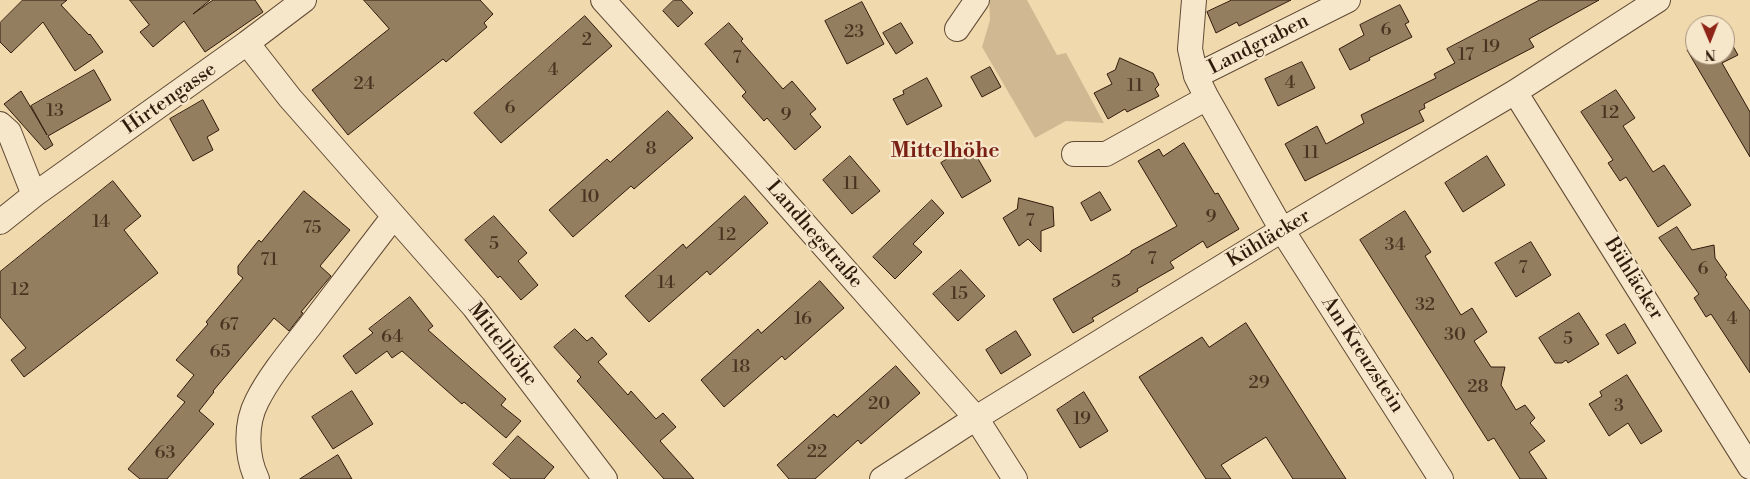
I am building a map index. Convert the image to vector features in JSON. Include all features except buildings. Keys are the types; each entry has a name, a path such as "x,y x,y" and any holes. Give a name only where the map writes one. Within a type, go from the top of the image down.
{"street":[{"name":"Hirtengasse","path":"0,222 34,195 304,0"},
{"name":"Landhegstraße","path":"603,0 976,418 1015,479"},
{"path":"957,29 977,0"},
{"name":"Landgraben","path":"1194,0 1190,49 1196,76 1282,230"},
{"name":"Landgraben","path":"1196,76 1348,0"},
{"name":"Kühläcker","path":"882,479 976,418 1282,230 1515,92 1658,0"},
{"name":"Mittelhöhe","path":"247,43 290,98 474,307 605,479"},
{"name":"Bühläcker","path":"1515,92 1750,466"},
{"name":"Landgraben","path":"1074,154 1106,154 1207,98"},
{"path":"0,124 9,132 34,195"},
{"path":"257,479 252,468 249,451 251,416 256,401 284,360 394,216"},
{"name":"Am Kreuzstein","path":"1282,230 1441,479"}],"shaded area":[{"path":"989,0 1027,0 1057,55 1066,53 1104,123 1066,121 1035,138 982,47 990,20"}],"district":[{"name":"Mittelhöhe","path":"945,152"}]}
